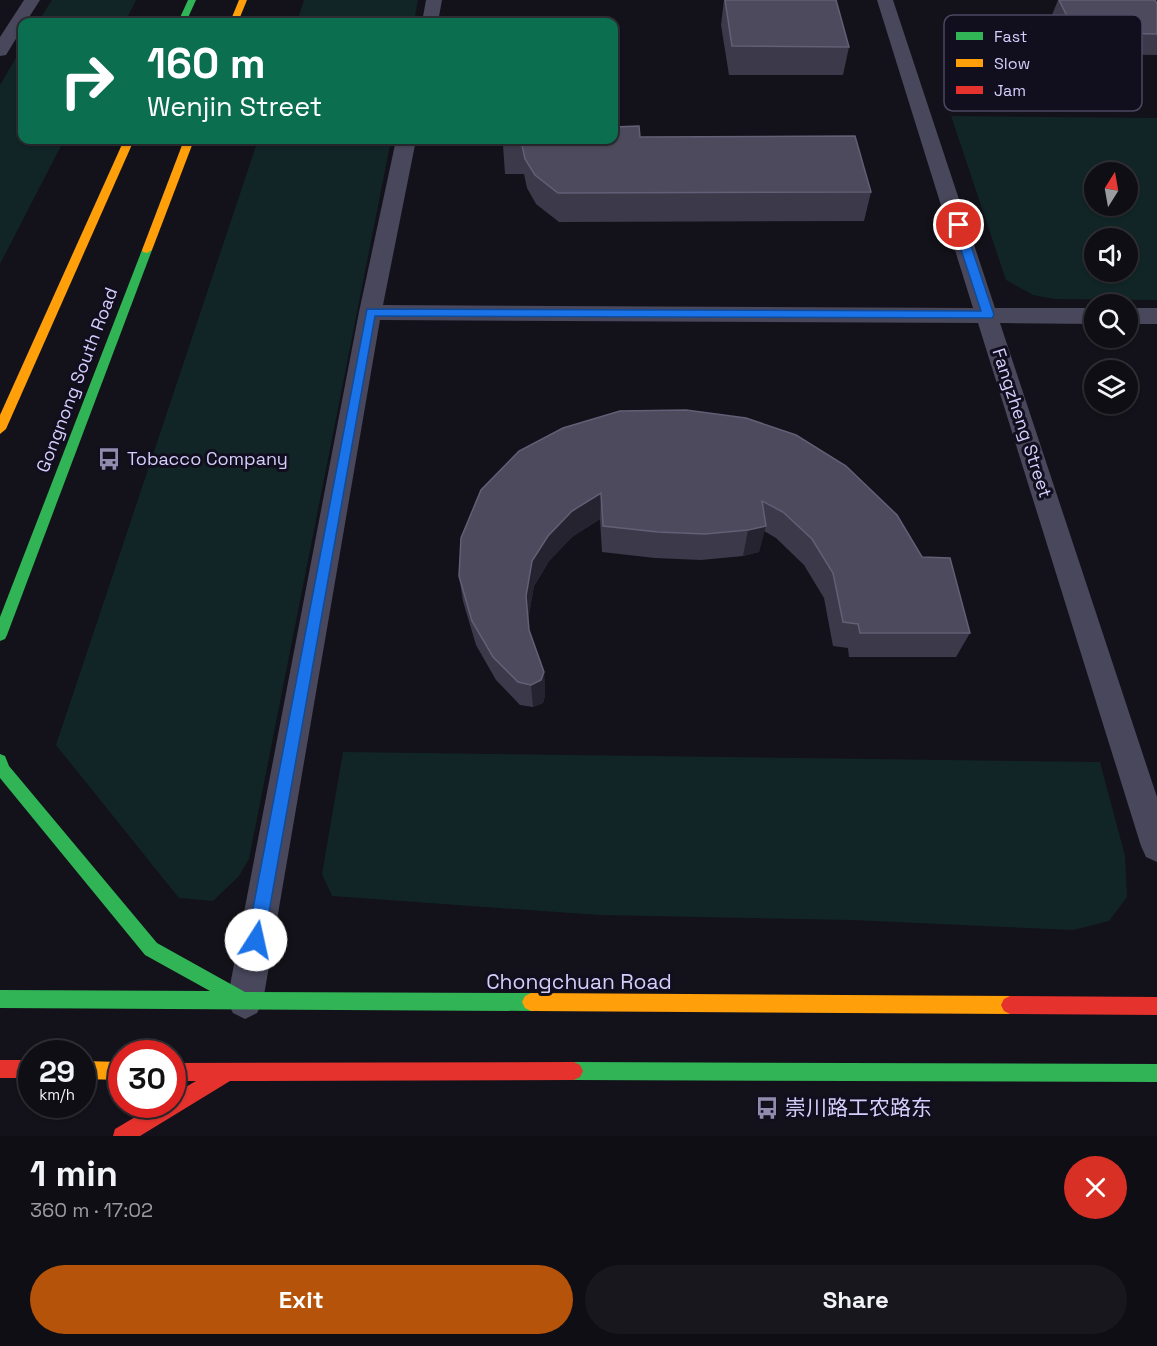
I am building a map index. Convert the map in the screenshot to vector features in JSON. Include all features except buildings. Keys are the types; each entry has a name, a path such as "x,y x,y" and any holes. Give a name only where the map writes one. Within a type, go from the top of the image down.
{"main road":[{"path":"184,18 192,0"},
{"path":"236,18 243,0"},
{"path":"0,429 127,144"},
{"name":"Gongnong South Road","path":"0,635 187,144"},
{"path":"0,761 2,769 151,949 245,1001"},
{"name":"Chongchuan Road","path":"0,999 1157,1006"},
{"path":"0,1069 18,1069"},
{"path":"186,1072 1157,1073"},
{"path":"122,1136 226,1073"}],"street":[{"path":"21,18 32,0"},
{"path":"431,18 434,0"},
{"name":"Fangzheng Street","path":"885,0 1157,846"},
{"path":"0,51 18,22"},
{"path":"245,1001 370,312 405,144"},
{"path":"370,312 1084,316"},
{"path":"1138,316 1157,316"}],"green space":[{"path":"52,0 136,0 127,18 41,18"},
{"path":"304,0 418,0 415,18 298,18"},
{"path":"18,55 18,144 62,144 0,264 0,85"},
{"path":"951,116 1157,118 1157,300 1138,300 1138,294 1084,294 1084,299 1055,299 1033,295 1006,280"},
{"path":"257,144 390,144 249,859 239,876 213,901 179,898 56,745"},
{"path":"343,752 1100,762 1125,856 1127,897 1109,921 1073,930 852,920 599,915 332,896 322,874"}],"traffic: fast":[{"path":"184,18 192,0"},
{"path":"0,635 147,250"},
{"path":"0,761 2,769 151,949 241,999"},
{"path":"0,999 531,1002"},
{"path":"574,1071 1157,1073"}],"traffic: slow":[{"path":"236,18 243,0"},
{"path":"0,429 127,144"},
{"path":"147,250 187,144"},
{"path":"531,1002 1010,1005"},
{"path":"96,1070 108,1071"}],"traffic: jam":[{"path":"1010,1005 1157,1006"},
{"path":"0,1069 18,1069"},
{"path":"186,1072 574,1071"},
{"path":"122,1136 226,1073"}],"place":[{"name":"Tobacco Company","path":"109,459"},
{"name":"崇川路工农路东","path":"767,1108"}],"route":[{"path":"256,940 370,312 988,315 959,225"}]}
